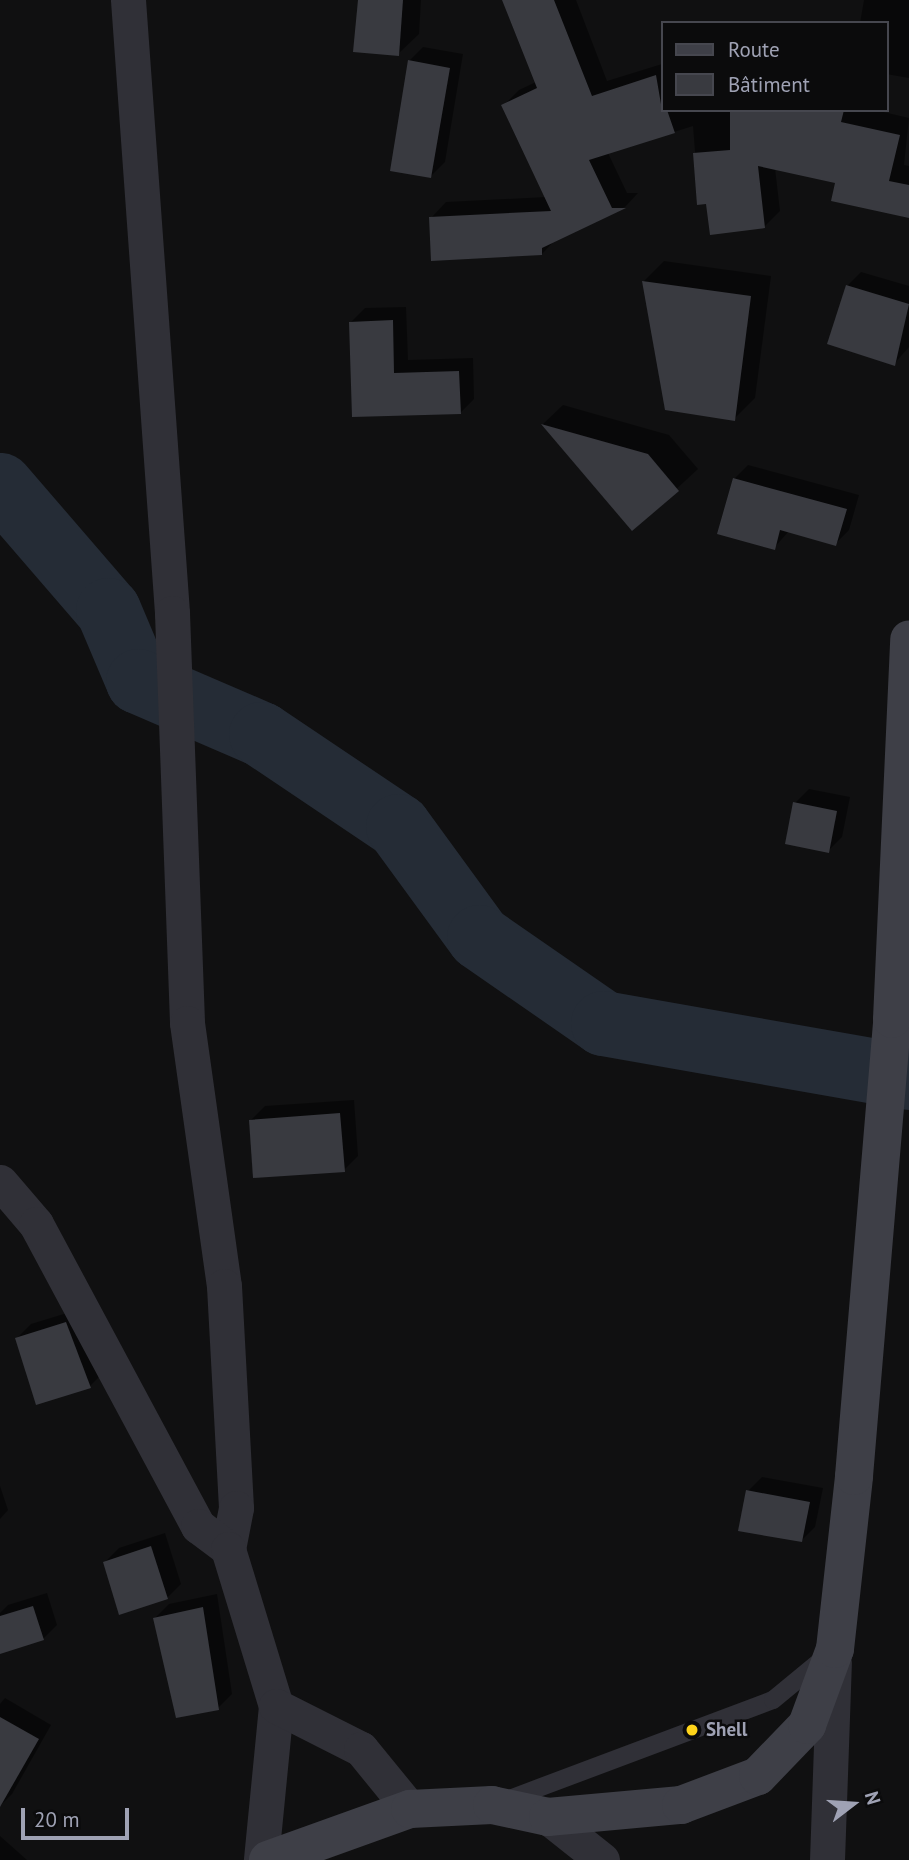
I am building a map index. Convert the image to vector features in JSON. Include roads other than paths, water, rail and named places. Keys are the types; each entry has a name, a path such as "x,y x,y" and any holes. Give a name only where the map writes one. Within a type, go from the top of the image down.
{"main road":[{"path":"268,1860 410,1810 492,1805 548,1817 681,1805 758,1776 807,1726 835,1649 853,1476 879,1142 892,1019 909,639"}],"street":[{"path":"128,0 172,613 187,1023 224,1286 236,1508 228,1549 276,1706 261,1860"},
{"path":"0,1182 36,1224 198,1526 228,1549"},
{"path":"827,1860 835,1649"},
{"path":"276,1706 361,1749 410,1810"},
{"path":"548,1817 602,1860"}],"lane":[{"path":"492,1805 773,1700 835,1649"}],"waterway":[{"path":"0,485 108,610 138,681 261,734 398,826 479,937 603,1023 909,1077"}],"place":[{"name":"Shell","path":"692,1730"}]}
